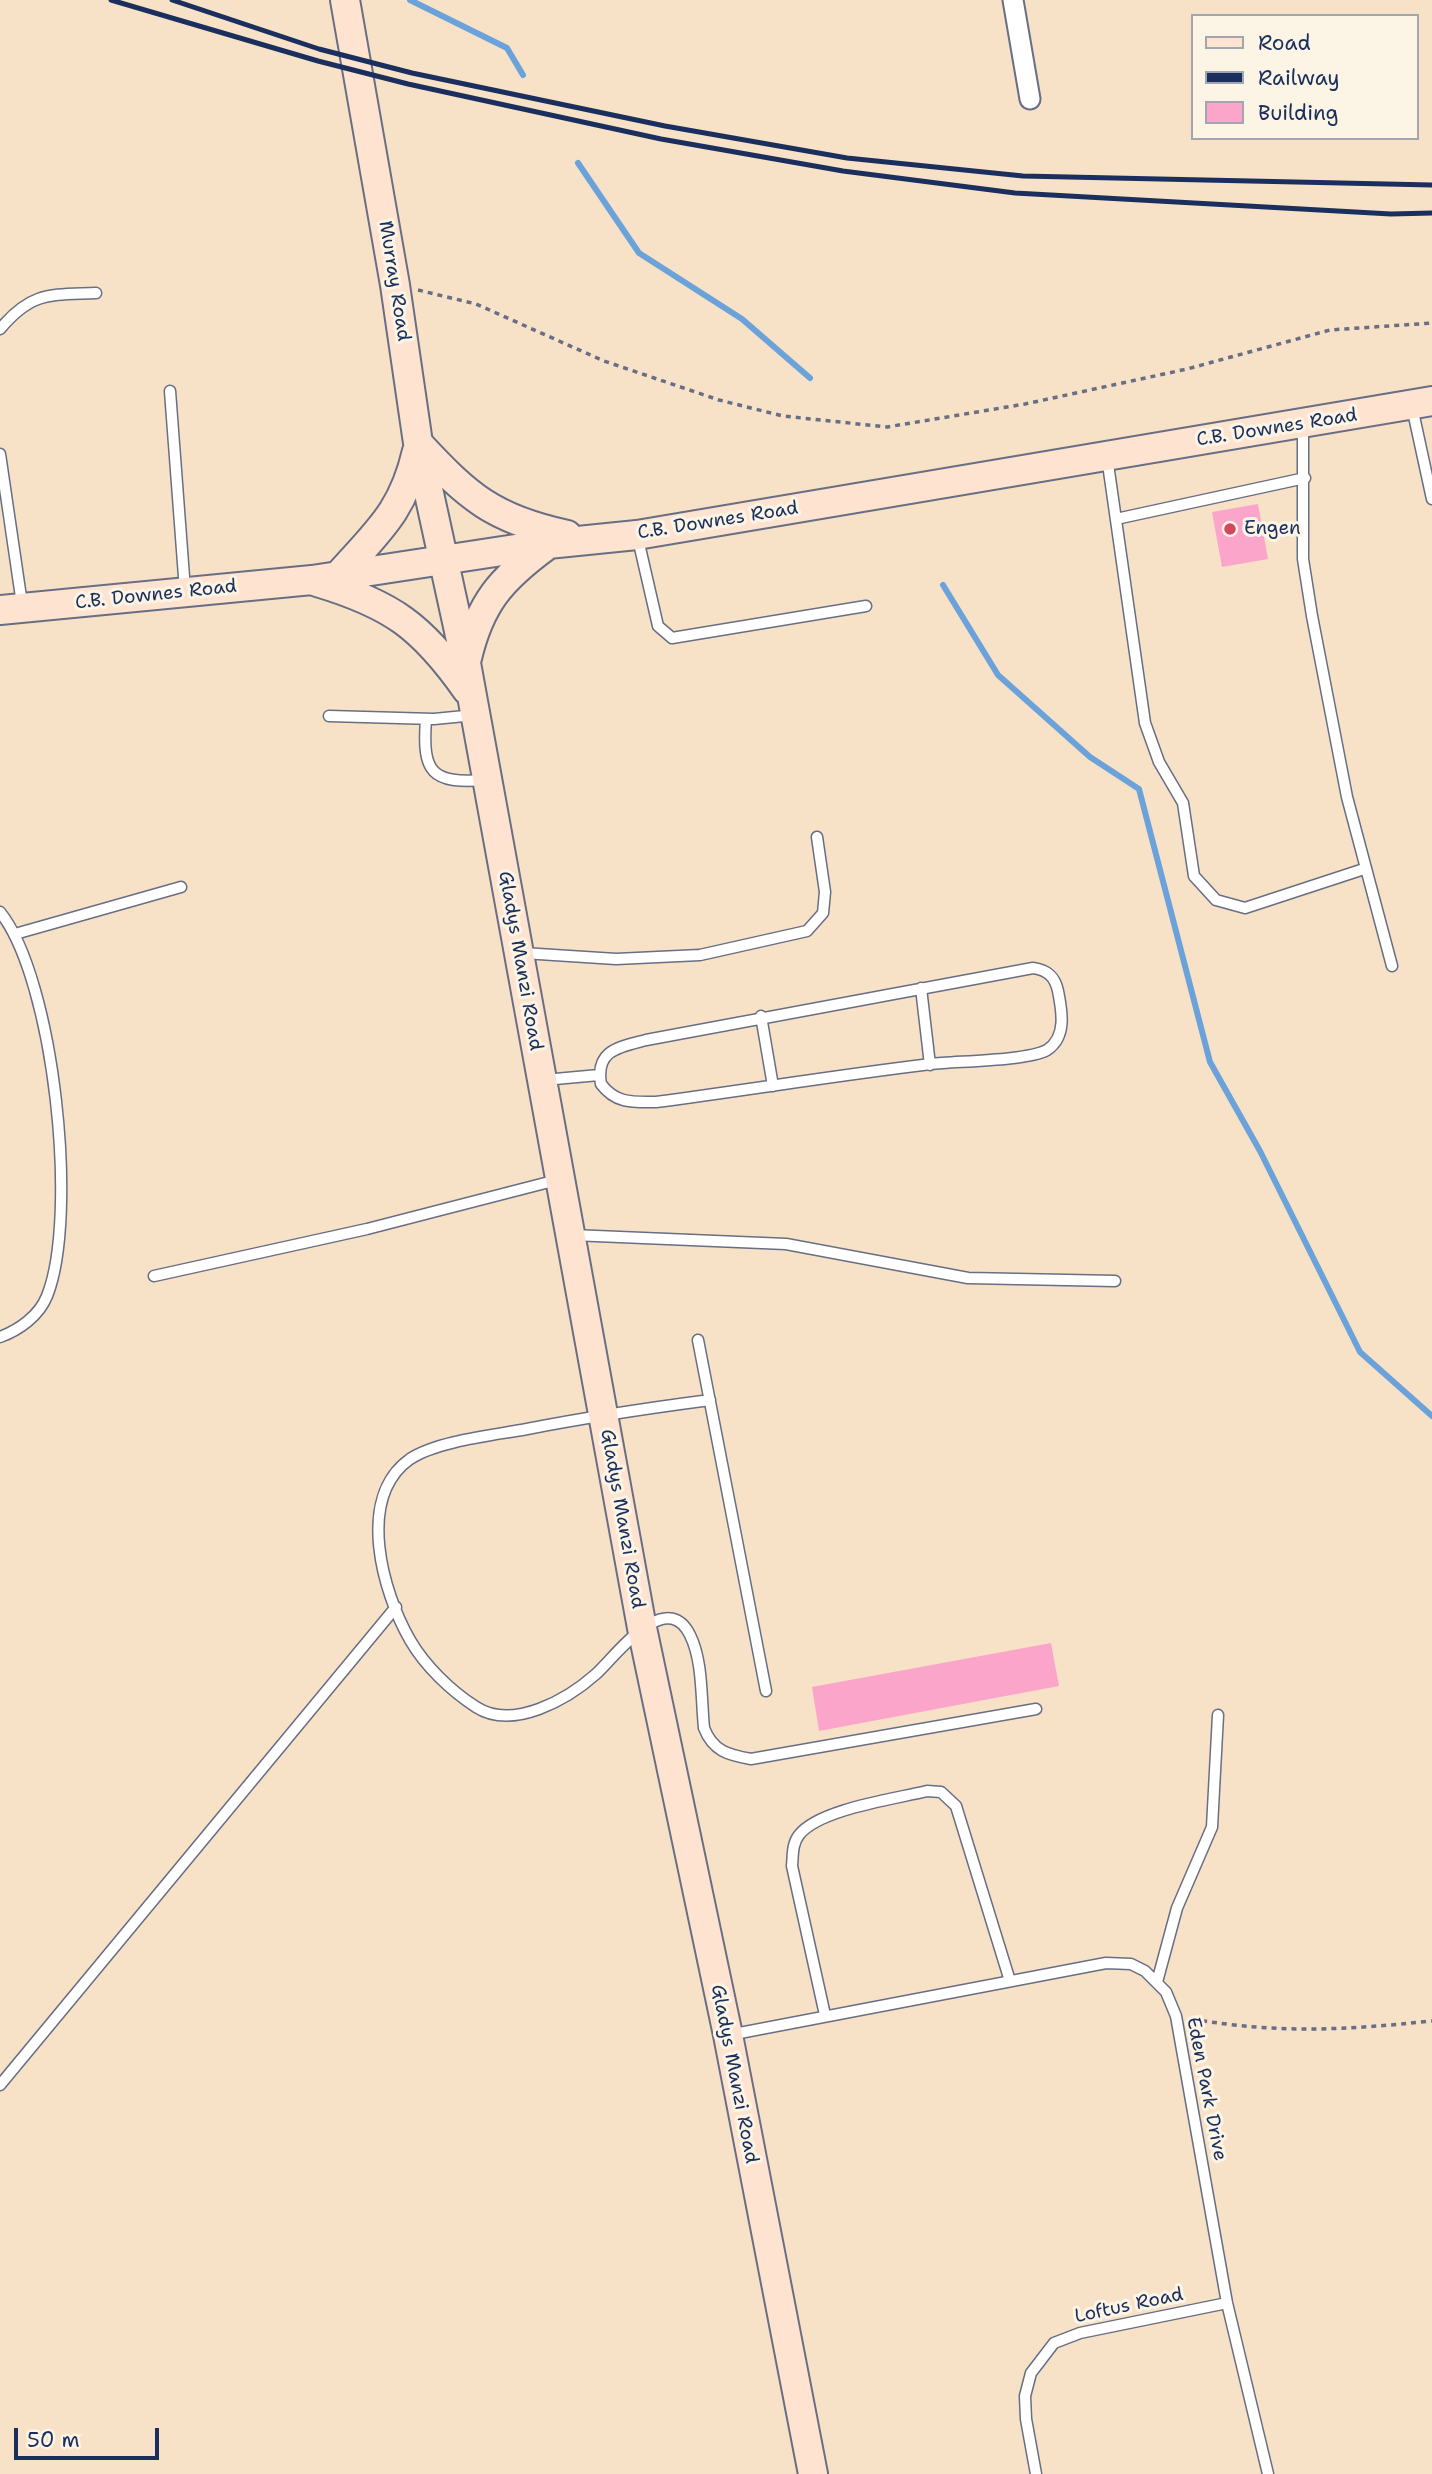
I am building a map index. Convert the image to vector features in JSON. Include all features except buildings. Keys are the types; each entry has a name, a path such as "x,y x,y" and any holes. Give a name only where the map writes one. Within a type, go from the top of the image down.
{"main road":[{"name":"Murray Road","path":"345,0 396,285 418,443 443,561"},
{"name":"C.B. Downes Road","path":"11,609 325,578 548,544 637,535 1422,403"},
{"path":"418,443 453,481 491,510 533,528 585,540"},
{"path":"418,443 407,485 395,512 325,578 403,619 438,651 474,707"},
{"path":"466,663 480,615 493,592 548,544"},
{"name":"Gladys Manzi Road","path":"443,561 466,663 642,1628 728,2035 813,2474"}],"street":[{"path":"1013,0 1030,99"}],"lane":[{"path":"0,329 18,308 44,296 96,293"},
{"path":"170,391 186,591"},
{"path":"1422,403 1432,499"},
{"path":"1303,424 1303,559 1342,771 1364,869 1392,966"},
{"path":"0,454 11,609"},
{"path":"1107,457 1145,723 1159,762 1183,803 1194,876 1203,889 1216,900 1245,908 1364,869"},
{"path":"1116,519 1305,478"},
{"path":"637,535 658,626 672,638 866,606"},
{"path":"329,716 426,719 474,707"},
{"path":"426,719 424,750 432,771 447,780 487,780"},
{"path":"519,953 616,959 700,955 807,931 823,913 825,892 817,837"},
{"path":"15,934 181,887"},
{"path":"0,912 15,934 35,984 50,1052 59,1212 57,1247 46,1299 18,1331 0,1337"},
{"path":"1042,969 1056,983 1062,1021 1058,1038 1046,1051 656,1102 626,1102 612,1097 601,1084 599,1075 603,1056 620,1047 761,1016 1042,969"},
{"path":"921,988 930,1065"},
{"path":"761,1016 772,1086"},
{"path":"542,1080 599,1075"},
{"path":"154,1276 367,1229 561,1179"},
{"path":"571,1235 786,1244 968,1278 1115,1281"},
{"path":"698,1340 766,1691"},
{"path":"710,1400 603,1414 427,1451 409,1460 384,1494 378,1553 396,1607 410,1639 426,1663 478,1708 509,1716 529,1712 575,1689 596,1674 630,1636 642,1628 669,1619 686,1628 696,1658 704,1728 709,1741 718,1749 751,1759 1036,1709"},
{"path":"0,2085 396,1607"},
{"path":"1157,1982 1177,1908 1212,1827 1218,1715"},
{"path":"825,2015 792,1866 793,1847 799,1835 814,1821 927,1791 941,1792 956,1806 1010,1981"},
{"name":"Eden Park Drive","path":"728,2035 1106,1963 1131,1964 1157,1982 1166,1992 1176,2016 1227,2303 1268,2474"},
{"name":"Loftus Road","path":"1036,2474 1026,2419 1025,2396 1031,2373 1054,2343 1080,2333 1227,2303"}],"path":[{"path":"396,285 476,304 604,361 719,400 783,416 887,427 1025,404 1187,369 1330,330 1432,323"},
{"path":"1176,2016 1286,2031 1334,2031 1432,2021"}],"waterway":[{"path":"410,0 507,48 523,75"},
{"path":"578,163 639,253 742,319 810,378"},
{"path":"943,585 998,675 1090,757 1139,789 1210,1062 1260,1151 1360,1352 1432,1416"}],"railway":[{"path":"111,0 318,61 408,84 661,139 843,171 1015,193 1391,214 1432,213"},
{"path":"172,0 319,49 412,73 665,126 847,158 1023,176 1432,185"}],"place":[{"name":"Engen","path":"1230,529"}]}
